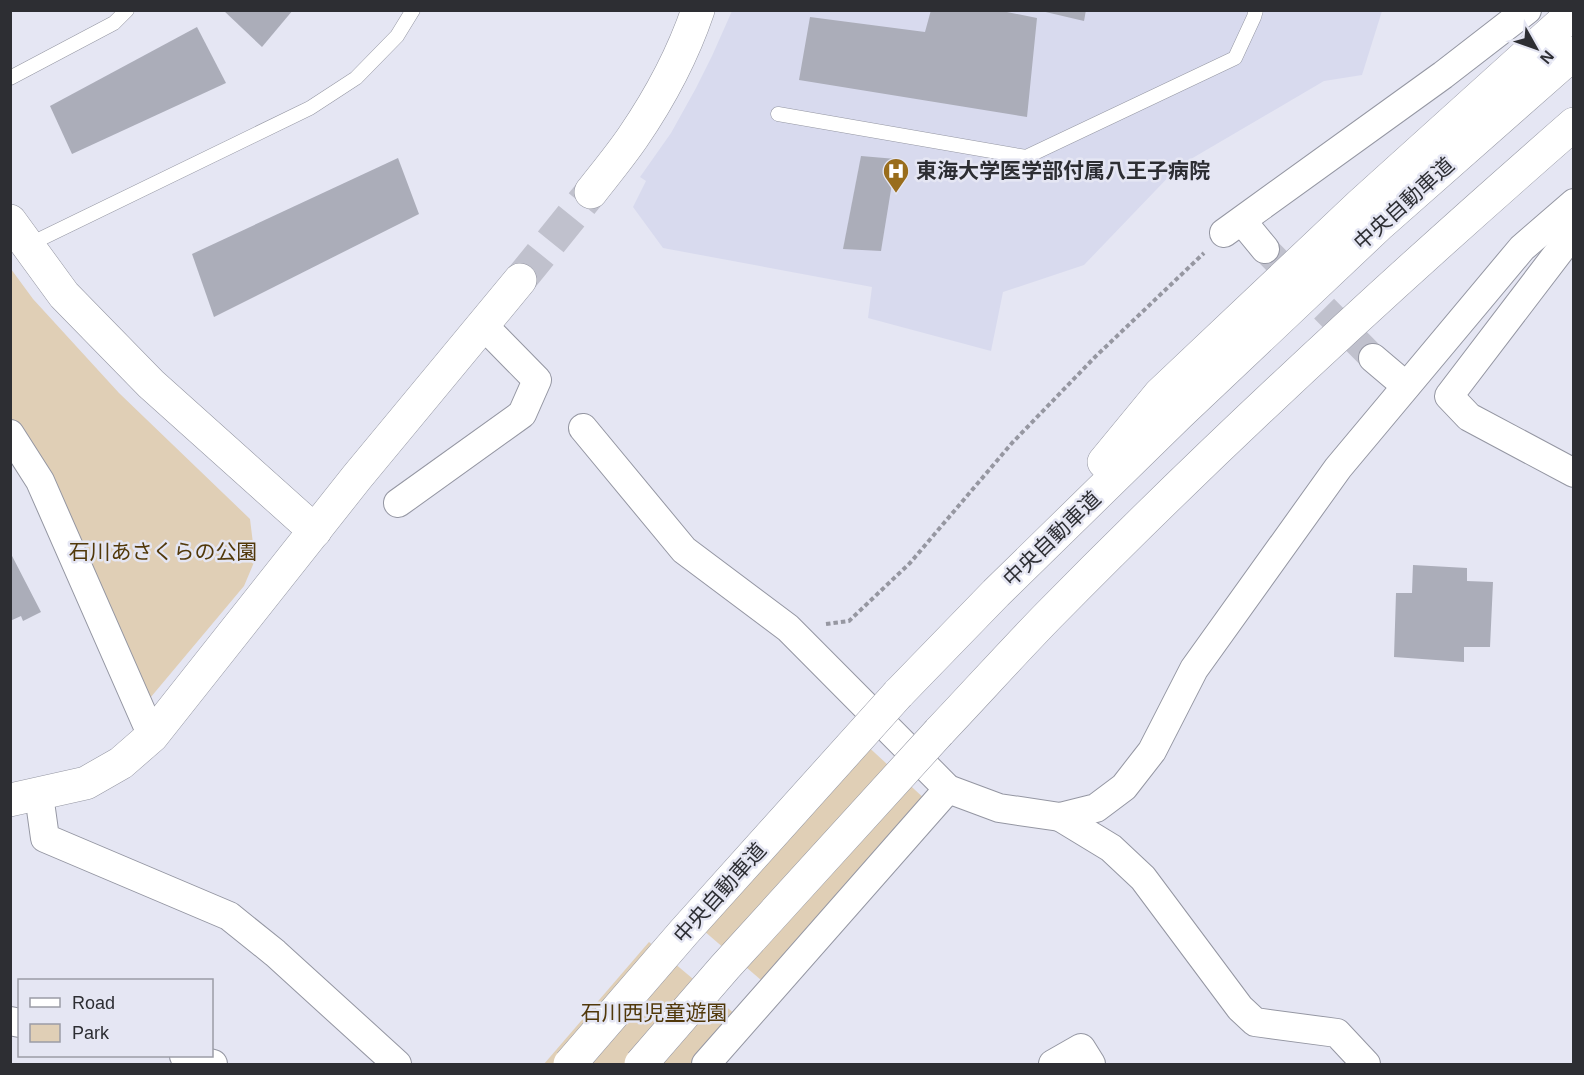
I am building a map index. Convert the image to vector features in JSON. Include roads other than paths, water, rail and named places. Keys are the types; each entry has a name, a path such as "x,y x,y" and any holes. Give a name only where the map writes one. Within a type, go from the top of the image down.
{"main road":[{"path":"591,192 638,128 664,84 692,28 698,10"},
{"path":"996,593 1160,394 1360,205 1574,12"},
{"name":"中央自動車道","path":"570,1065 684,932 898,694 996,593 1179,414 1380,224 1574,53"},
{"path":"641,1065 725,967 1048,616 1218,450 1419,262 1574,124"},
{"path":"19,233 64,295 151,384 315,531"},
{"path":"25,798 86,783 121,763 152,736 315,531 520,280"}],"street":[{"path":"1265,249 1233,227 1443,75 1527,10"},
{"path":"583,428 684,550 788,628 948,789 999,808 1060,817 1096,808 1124,787 1152,751 1194,669 1338,468 1522,248 1574,203"},
{"path":"1568,248 1449,396 1469,417 1574,473"},
{"path":"398,503 522,414 537,380 483,325"},
{"path":"1373,358 1406,386"},
{"path":"10,434 40,481 152,736"},
{"path":"706,1065 948,789"},
{"path":"25,798 45,838 229,916 276,953 397,1065"},
{"path":"1060,817 1111,848 1143,878 1240,1008 1255,1022 1337,1032 1366,1065"},
{"path":"1053,1065 1081,1048 1091,1065"},
{"path":"187,1057 213,1065"}],"lane":[{"path":"10,78 114,23 127,10"},
{"path":"19,233 310,108 356,78 397,36 413,10"},
{"path":"778,114 1026,157 1235,58 1256,10"}],"tunnel":[{"path":"520,280 591,192"},
{"path":"1265,249 1373,358"}],"place":[{"name":"東海大学医学部付属八王子病院","path":"896,194"}],"park label":[{"name":"石川あさくらの公園","path":"163,552"},
{"name":"石川西児童遊園","path":"654,1013"}]}
